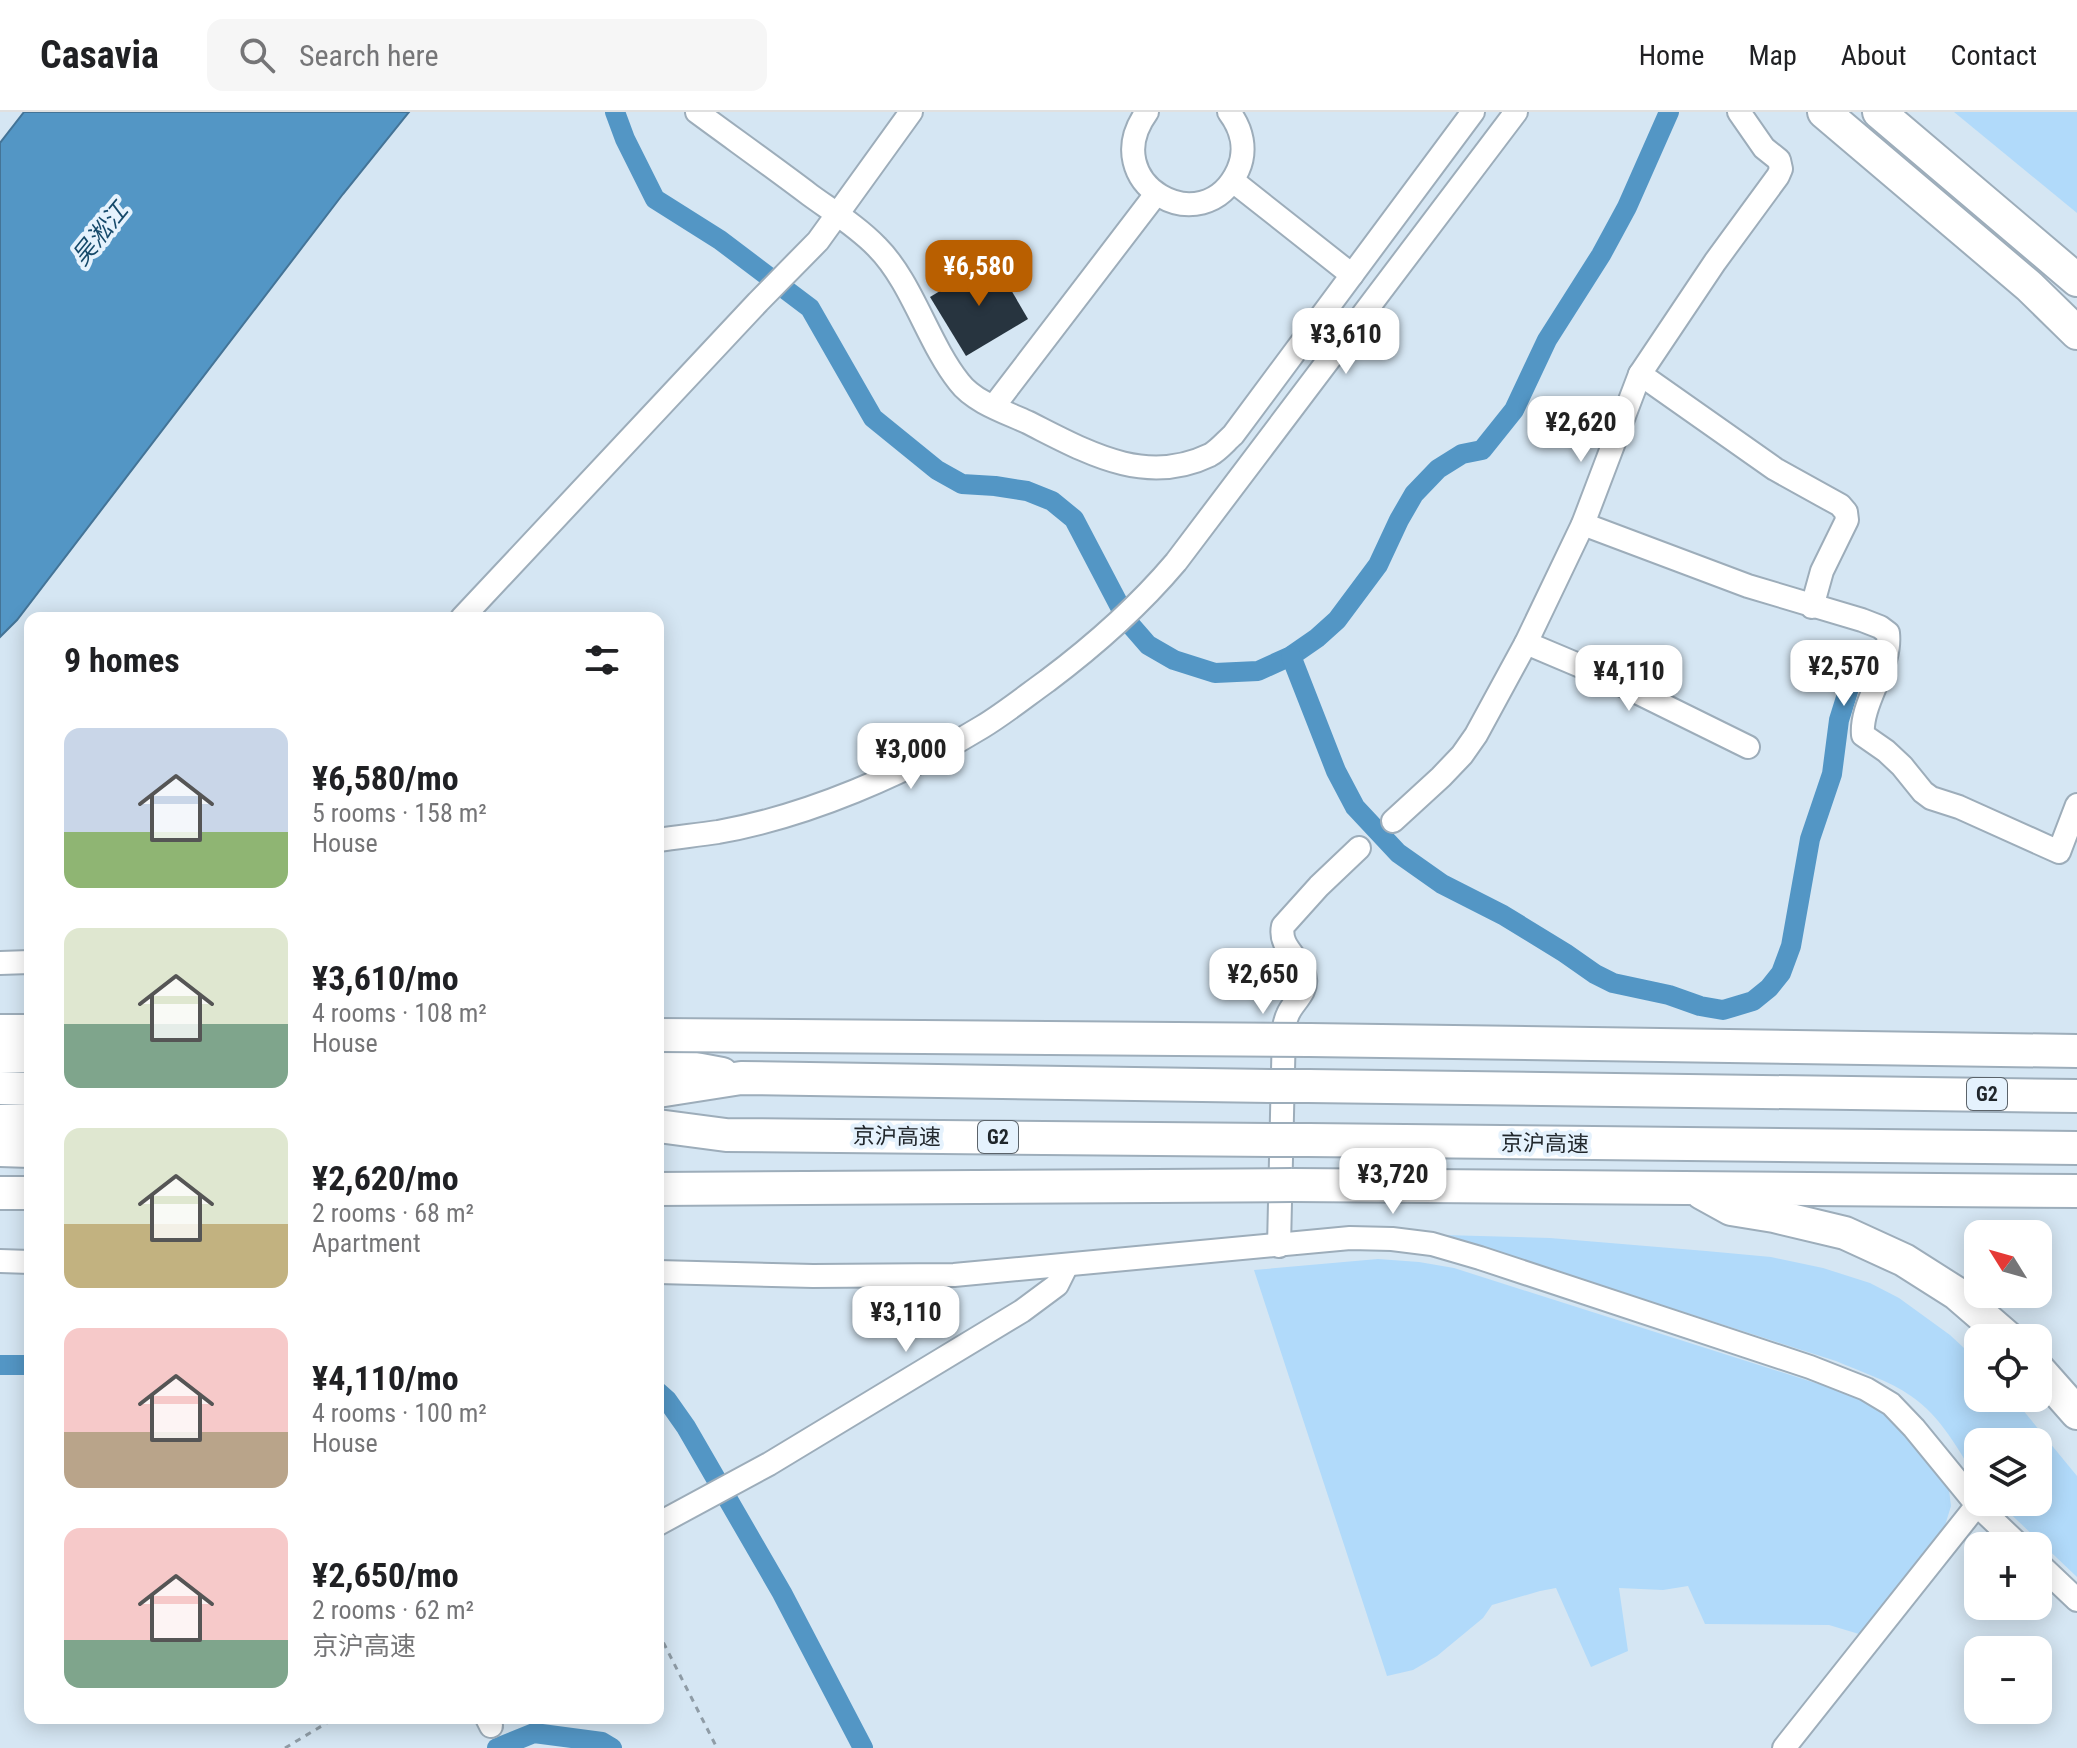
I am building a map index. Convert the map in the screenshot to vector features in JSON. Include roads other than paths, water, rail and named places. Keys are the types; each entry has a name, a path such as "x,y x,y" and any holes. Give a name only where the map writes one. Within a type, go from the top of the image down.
{"highway":[{"path":"1824,112 2019,278 2077,333"},
{"path":"1879,112 2077,280"},
{"path":"0,1031 24,1031"},
{"path":"664,1035 2077,1051"},
{"path":"0,1056 24,1056"},
{"name":"G2","path":"664,1063 741,1078"},
{"name":"G2","path":"664,1090 741,1078 2077,1096"},
{"path":"0,1088 24,1089"},
{"path":"0,1121 24,1121"},
{"name":"京沪高速","path":"664,1127 726,1135 2077,1148"},
{"name":"京沪高速","path":"664,1147 726,1135"},
{"path":"0,1150 24,1151"},
{"path":"664,1189 1292,1185 2077,1191"},
{"path":"1693,1188 1731,1209 1845,1233 1904,1260 1956,1293 1992,1324"},
{"path":"0,1193 24,1193"},
{"path":"2052,1385 2077,1413"}],"street":[{"path":"697,112 877,246 893,265 961,386 994,406 1096,456 1127,465 1159,468 1212,454 1233,435 1473,112"},
{"path":"468,612 818,241 911,112"},
{"path":"1147,112 1135,132 1133,155 1140,177 1156,194 1167,200 1193,204 1218,195 1233,181 1241,164 1243,150 1238,124 1229,112"},
{"path":"1393,821 1462,755 1476,735 1526,643 1583,524 1640,374 1715,262 1778,176 1781,169 1779,160 1764,148 1739,112"},
{"path":"664,839 720,831 780,816 851,792 912,765 983,726 1112,629 1176,562 1504,116"},
{"path":"1233,181 1352,275"},
{"path":"994,406 1156,194"},
{"path":"1640,374 1775,469 1840,505 1846,512 1847,520 1822,571 1812,607"},
{"path":"1583,524 1748,586 1862,620 1888,633 1887,653 1864,720 1863,735 1894,758 1931,798 1959,807 2059,852 2077,805"},
{"path":"1526,643 1602,675 1748,747"},
{"path":"1279,1246 1284,1027 1306,981 1304,972 1284,944 1281,934 1283,926 1319,886 1359,848"},
{"path":"0,963 24,962"},
{"path":"664,1272 954,1275 1350,1238 1432,1244 1810,1367 1866,1389 1891,1404 1964,1489"},
{"path":"0,1261 24,1262"},
{"path":"664,1520 769,1464 1022,1311 1057,1285 1067,1265"},
{"path":"1784,1748 1968,1516"},
{"path":"1989,1516 2005,1532"},
{"path":"2052,1576 2077,1600"}],"water":[{"name":"吴淞江","path":"24,112 409,112 17,620 0,637 0,143"}],"waterway":[{"path":"615,112 655,199 720,240 810,308 873,418 937,470 962,484 1027,491 1052,501 1074,519 1128,622 1148,645 1174,660 1215,673 1258,671 1291,656 1317,638 1337,620 1378,565 1414,494 1438,469 1462,454 1482,450 1514,410 1547,340 1601,255 1627,207 1669,112"},
{"path":"1291,656 1336,771 1355,807 1398,853 1442,884 1503,915 1613,983 1723,1010 1753,1001 1781,973 1791,946 1810,839 1832,774 1839,720 1859,656"},
{"path":"0,1365 24,1365"},
{"path":"664,1397 686,1427 782,1593 863,1748"},
{"path":"497,1748 534,1733 602,1742 612,1748"}]}
